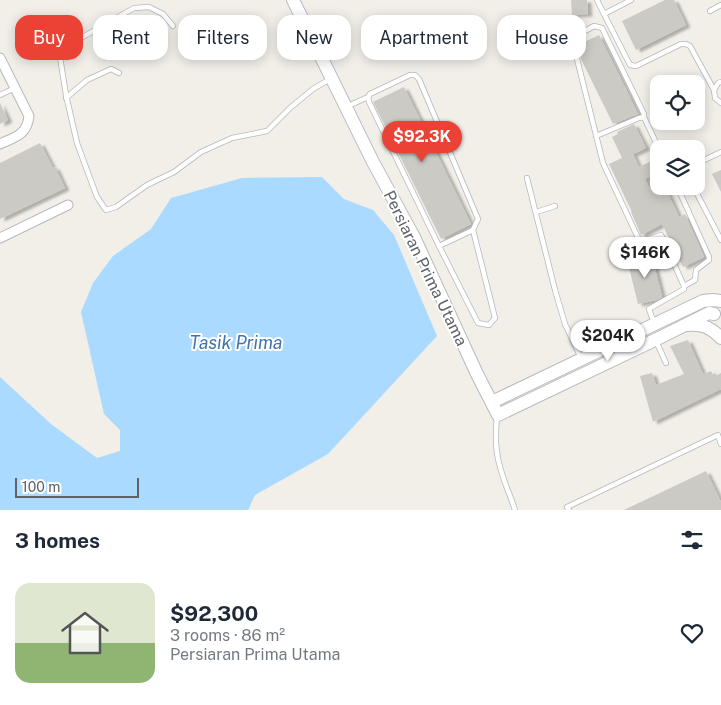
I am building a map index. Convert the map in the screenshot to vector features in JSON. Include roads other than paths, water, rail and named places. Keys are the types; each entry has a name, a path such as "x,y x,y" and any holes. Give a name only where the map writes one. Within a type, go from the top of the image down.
{"main road":[{"name":"Persiaran Prima Utama","path":"293,0 373,162 414,237 498,415"},
{"path":"492,402 703,301 721,301 717,319 709,313 498,415"},
{"path":"655,324 658,338"},
{"path":"684,326 699,325 713,330 721,338"}],"street":[{"path":"0,58 29,116 28,125 22,133 0,144"},
{"path":"0,238 68,205"}],"lane":[{"path":"597,0 630,65 636,66 681,44 686,44 690,46 714,90 715,98 721,103"},
{"path":"604,14 631,0"},
{"path":"710,10 721,5"},
{"path":"173,26 163,14 149,7 134,8 59,51 66,98 77,143 97,197 106,210 116,207 147,185 174,172 201,152 232,138 267,131 298,102 332,78"},
{"path":"640,242 602,163 572,43 574,38 594,26 602,28 655,140"},
{"path":"66,98 87,80 111,69 119,73"},
{"path":"346,108 410,75 415,75 419,79 478,220 473,230 439,246"},
{"path":"714,90 718,83 721,82"},
{"path":"0,95 15,88"},
{"path":"368,97 439,246 478,322 489,325 495,318 473,230"},
{"path":"596,136 644,117"},
{"path":"705,160 721,152"},
{"path":"527,178 565,324 581,360"},
{"path":"655,324 649,309 684,290 684,286 695,280 696,270 709,260 681,195"},
{"path":"698,195 721,240"},
{"path":"536,212 556,206"},
{"path":"715,228 721,225"},
{"path":"629,250 640,242 661,235 684,286"},
{"path":"596,324 606,348"},
{"path":"658,338 666,363"},
{"path":"498,415 496,426 497,452 500,468 515,510"},
{"path":"569,510 567,507 718,436 721,444"}],"water":[{"name":"Tasik Prima","path":"322,177 344,199 373,210 394,235 437,336 328,454 255,495 248,510 0,510 0,377 51,424 97,458 120,451 120,430 104,414 81,312 93,283 113,256 151,229 171,198 242,178"}]}
